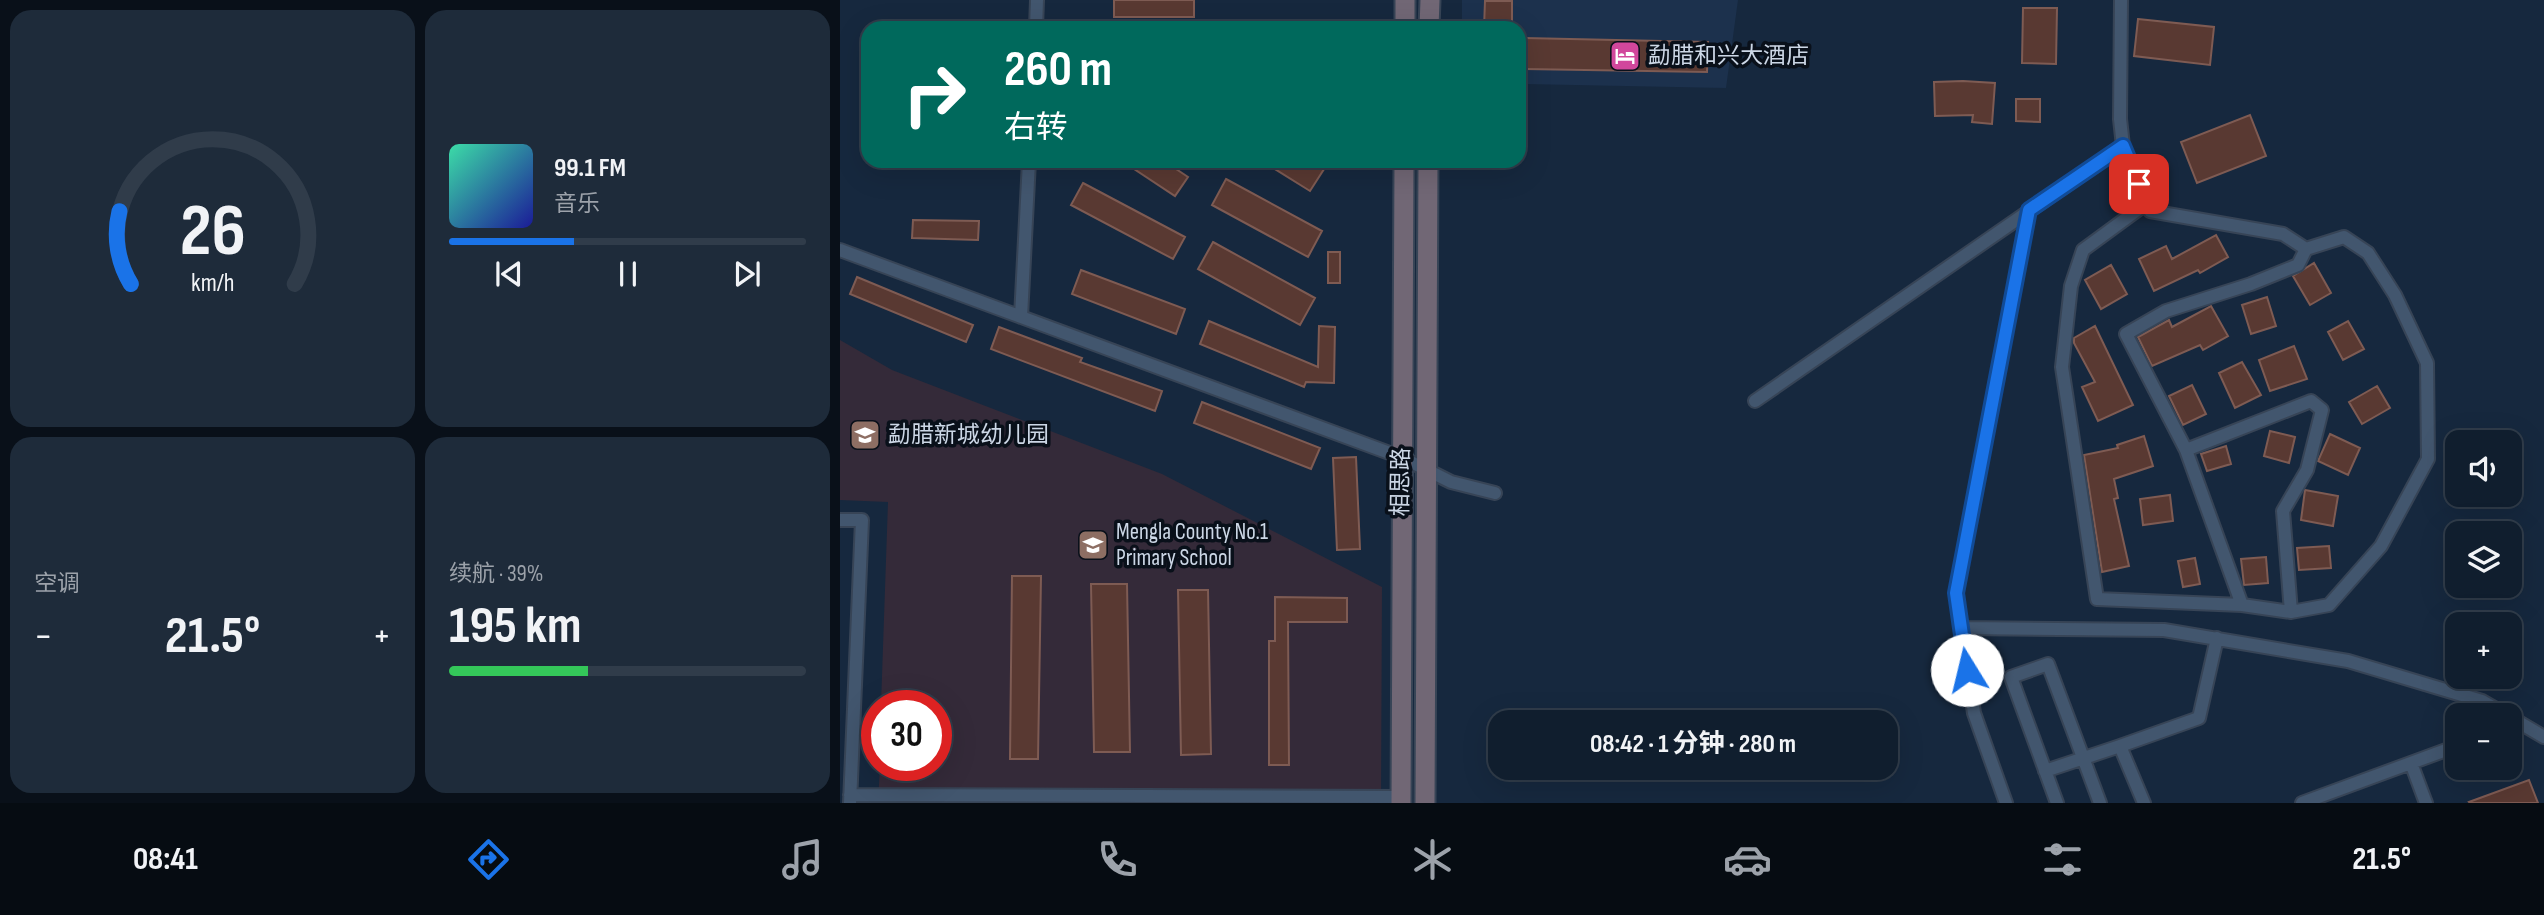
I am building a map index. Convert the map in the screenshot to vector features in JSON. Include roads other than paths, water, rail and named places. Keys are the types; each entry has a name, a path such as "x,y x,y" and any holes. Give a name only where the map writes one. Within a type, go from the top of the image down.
{"main road":[{"path":"1405,0 1405,21"},
{"path":"1430,0 1430,21"},
{"name":"相思路","path":"1401,800 1404,168"},
{"name":"相思路","path":"1425,803 1428,168"}],"street":[{"path":"1036,21 1037,0"},
{"path":"2121,0 2120,119 2123,146 2150,211 2283,234 2305,249"},
{"path":"1755,401 2123,146"},
{"path":"1021,317 1029,168"},
{"path":"2147,203 2083,250 2071,286 2062,367 2097,599 2242,605 2291,612 2329,605 2381,546 2428,459 2427,363 2395,295 2368,253 2344,237 2305,249 2298,265 2251,284 2166,311 2126,334 2186,450 2242,605"},
{"path":"2006,803 1974,713 1956,593 2029,210"},
{"path":"840,250 1403,458 1451,482 1496,493"},
{"path":"2186,450 2311,401 2322,410 2307,470 2283,512 2291,612"},
{"path":"840,520 862,520 850,799 1401,800"},
{"path":"1961,628 2164,630 2348,661 2485,703"},
{"path":"2045,771 2199,719 2217,639"},
{"path":"2057,803 2011,677 2048,664 2100,803"},
{"path":"2522,725 2544,737"},
{"path":"2120,746 2144,803"},
{"path":"2302,803 2445,750"},
{"path":"2411,762 2426,803"}],"place":[{"name":"勐腊和兴大酒店","path":"1625,56"},
{"name":"勐腊新城幼儿园","path":"865,435"},
{"name":"Mengla County No.1 Primary School","path":"1093,545"}]}
